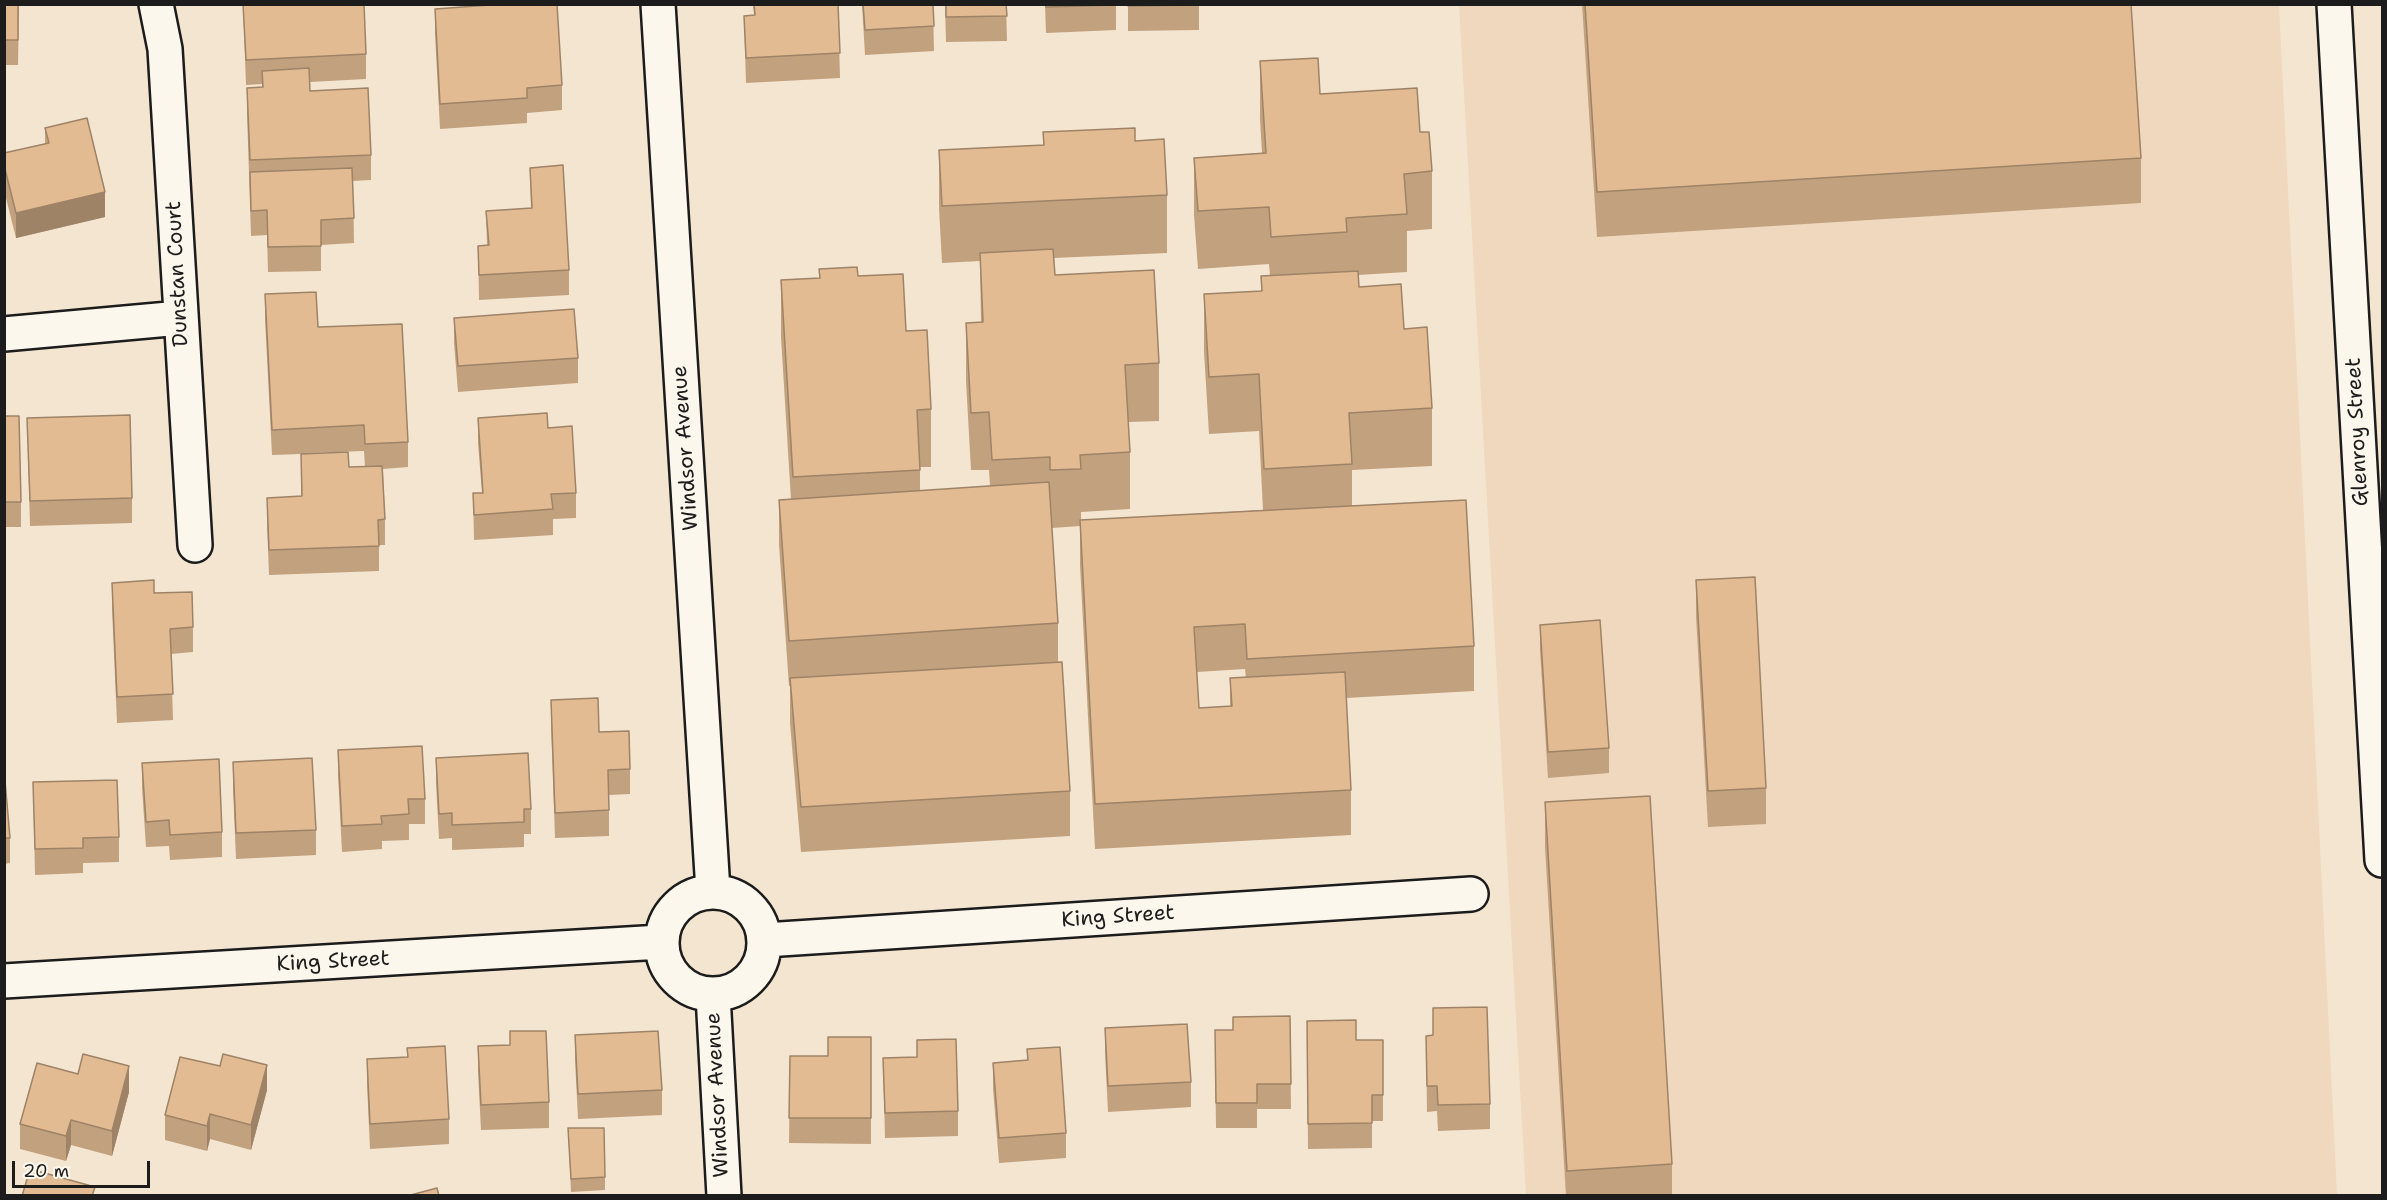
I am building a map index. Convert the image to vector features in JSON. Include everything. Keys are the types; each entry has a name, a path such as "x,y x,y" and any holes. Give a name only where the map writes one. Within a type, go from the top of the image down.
{"street":[{"name":"Dunstan Court","path":"156,4 165,49 195,544"},
{"name":"Windsor Avenue","path":"658,4 712,891"},
{"name":"Glenroy Street","path":"2334,4 2382,860"},
{"path":"4,334 180,318"},
{"path":"712,891 736,896 750,908 760,922 765,940 762,959 752,977 735,990 712,995 697,992 681,984 667,966 661,942 666,921 684,901 712,891"},
{"name":"King Street","path":"765,940 1471,894"},
{"name":"King Street","path":"4,981 661,942"},
{"name":"Windsor Avenue","path":"712,995 724,1196"}],"shaded area":[{"path":"1459,5 2279,5 2337,1195 1526,1195"}],"building":[{"path":"4,4 18,4 18,40 4,40"},
{"path":"243,4 364,4 366,54 246,60"},
{"path":"503,4 557,4 562,85 527,88 527,98 440,104 435,9"},
{"path":"754,4 838,4 840,53 746,58 744,16 755,15"},
{"path":"863,4 933,4 934,26 865,30"},
{"path":"946,4 1006,4 1007,16 946,17"},
{"path":"1046,4 1116,4 1116,5 1046,7"},
{"path":"1128,4 1199,4 1199,5 1128,6"},
{"path":"1585,4 2131,4 2141,158 1597,192"},
{"path":"1318,58 1320,94 1417,88 1420,132 1429,132 1432,171 1404,174 1407,214 1346,218 1347,232 1271,237 1269,207 1198,211 1194,158 1266,153 1260,61"},
{"path":"309,68 310,91 368,88 371,155 250,160 247,88 263,87 262,71"},
{"path":"87,118 105,192 16,213 4,165 4,153 49,143 45,128"},
{"path":"1135,128 1135,141 1164,139 1167,195 942,206 939,150 1044,145 1043,132"},
{"path":"563,165 569,270 479,275 478,246 489,245 486,211 532,208 530,168"},
{"path":"352,168 354,218 321,220 321,246 268,247 267,210 251,211 250,172"},
{"path":"1053,249 1055,275 1154,270 1159,363 1125,365 1130,452 1080,455 1081,469 1050,470 1050,457 992,460 989,412 971,413 966,323 983,322 980,253"},
{"path":"857,267 858,276 903,274 906,331 927,330 931,409 917,410 920,470 793,477 781,280 820,278 819,269"},
{"path":"1358,271 1359,287 1401,284 1404,329 1427,327 1432,408 1349,413 1352,464 1264,469 1259,374 1209,377 1204,294 1262,291 1261,276"},
{"path":"316,292 318,327 402,324 408,442 365,444 364,425 272,430 265,294"},
{"path":"574,309 578,358 458,366 454,318"},
{"path":"547,413 548,428 572,426 576,493 551,494 553,509 474,515 473,493 483,493 478,418"},
{"path":"130,415 132,498 30,501 27,418"},
{"path":"4,416 19,416 21,502 4,502"},
{"path":"348,452 349,467 382,466 385,519 378,520 379,546 269,550 267,498 302,496 301,454"},
{"path":"1049,482 1058,623 789,641 779,500"},
{"path":"1466,500 1474,646 1247,659 1245,624 1194,627 1199,708 1232,706 1230,678 1345,672 1351,790 1095,804 1080,520"},
{"path":"1755,577 1766,788 1708,791 1696,580"},
{"path":"154,580 154,593 192,592 193,627 170,629 173,694 117,697 112,583"},
{"path":"1600,620 1609,748 1548,752 1540,625"},
{"path":"1062,662 1070,791 801,807 790,678"},
{"path":"598,698 599,732 629,731 630,769 608,770 609,810 555,813 551,700"},
{"path":"422,746 425,799 408,799 409,814 381,816 382,824 342,826 338,750"},
{"path":"528,753 531,809 524,809 524,822 452,825 452,813 439,814 436,758"},
{"path":"312,758 316,830 236,833 233,762"},
{"path":"219,759 222,832 170,835 169,820 146,822 142,763"},
{"path":"4,769 10,838 4,838"},
{"path":"117,780 119,837 83,838 83,848 35,849 33,782"},
{"path":"1650,796 1672,1164 1567,1171 1545,802"},
{"path":"1487,1007 1490,1104 1438,1105 1437,1086 1427,1086 1426,1036 1433,1035 1433,1008"},
{"path":"1290,1016 1291,1084 1257,1084 1257,1103 1216,1103 1215,1030 1233,1030 1233,1017"},
{"path":"1356,1020 1356,1040 1383,1040 1383,1095 1372,1095 1372,1123 1308,1124 1307,1021"},
{"path":"1187,1024 1191,1082 1108,1086 1105,1028"},
{"path":"510,1031 546,1031 549,1102 481,1105 478,1046 510,1045"},
{"path":"658,1031 662,1090 578,1094 575,1035"},
{"path":"828,1037 871,1037 871,1118 789,1118 790,1056 828,1056"},
{"path":"956,1039 958,1111 885,1113 883,1058 917,1057 917,1040"},
{"path":"445,1046 449,1119 370,1124 367,1059 408,1057 407,1048"},
{"path":"1060,1047 1066,1133 999,1138 993,1063 1028,1060 1027,1049"},
{"path":"83,1054 129,1066 112,1131 71,1120 66,1136 20,1124 37,1063 78,1074"},
{"path":"223,1054 267,1065 251,1125 210,1114 207,1126 165,1115 180,1057 220,1066"},
{"path":"568,1128 604,1128 605,1177 571,1179"},
{"path":"30,1169 95,1187 92,1196 22,1196"},
{"path":"437,1188 439,1196 407,1196"}]}
